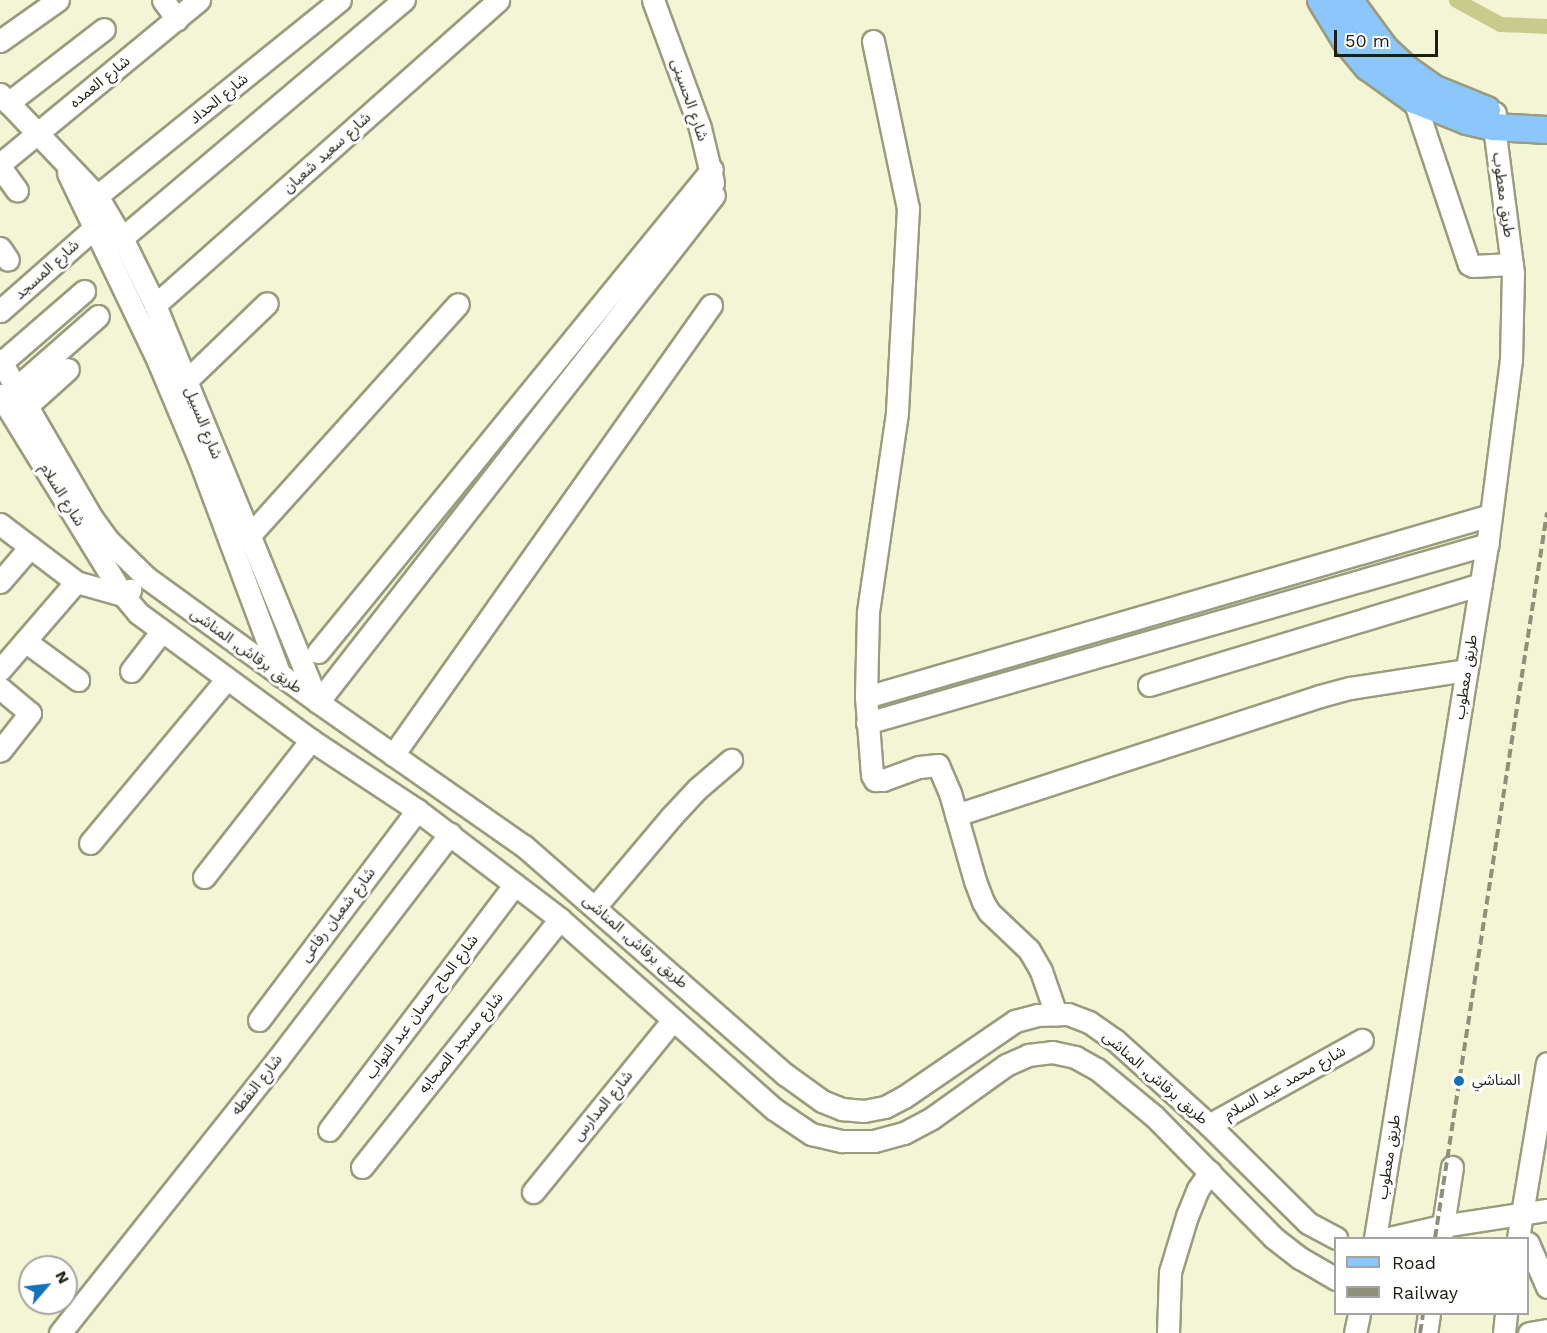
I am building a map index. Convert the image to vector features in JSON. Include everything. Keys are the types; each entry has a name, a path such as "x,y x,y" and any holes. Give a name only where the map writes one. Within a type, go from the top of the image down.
{"main road":[{"path":"1321,0 1346,40 1368,67 1414,100 1467,121 1495,120 1536,123"},
{"path":"1349,0 1378,41 1409,71 1436,89 1495,120"}],"street":[{"path":"0,41 58,0"},
{"path":"163,0 177,19"},
{"name":"شارع العمده","path":"0,166 199,0"},
{"name":"شارع الحداد","path":"97,196 340,0"},
{"path":"122,238 404,0"},
{"name":"شارع سعيد شعبان","path":"155,305 498,0"},
{"name":"شارع الحسينى","path":"318,702 716,199 712,168 700,128 653,0"},
{"path":"6,106 104,29"},
{"path":"873,40 909,208 897,413 868,613 866,697 872,775 875,780 938,765 948,785 983,902 989,912 1029,950 1041,971 1056,1014"},
{"path":"1414,100 1469,264 1473,266 1512,264"},
{"name":"شارع السبيل","path":"6,106 37,133 97,196 122,238 155,305 318,702"},
{"name":"طريق معطوب","path":"1375,1237 1488,544 1513,331 1512,264 1495,120"},
{"name":"شارع السبيل","path":"62,159 144,329 193,445 280,675"},
{"path":"0,166 16,190"},
{"path":"318,652 712,168"},
{"name":"شارع المسجد","path":"0,311 94,228"},
{"path":"1,362 84,291"},
{"path":"186,381 267,303"},
{"path":"249,536 458,304"},
{"path":"393,755 711,305"},
{"path":"8,391 98,316"},
{"name":"طريق برقاش, المناشى","path":"1,362 8,391 27,406 92,518 108,540 147,578 280,675 524,846 786,1075 822,1101 842,1109 864,1111 885,1107 904,1097 1015,1021 1068,1014 1089,1022 1114,1040 1209,1125 1308,1223 1334,1238"},
{"path":"27,406 68,369"},
{"name":"شارع السلام","path":"8,391 123,594"},
{"path":"866,697 1491,514"},
{"path":"0,524 76,582 123,594 147,578"},
{"path":"867,723 1488,544"},
{"path":"0,582 30,547"},
{"path":"0,670 76,582"},
{"path":"1149,685 1481,584"},
{"name":"طريق برقاش, المناشى","path":"123,594 138,613 160,632 310,740 417,810 560,919 764,1101 811,1134 842,1141 874,1141 904,1133 932,1118 1006,1065 1028,1055 1052,1052 1076,1057 1097,1070 1154,1116 1275,1238 1300,1258 1334,1278"},
{"path":"131,671 160,632"},
{"path":"25,641 78,680"},
{"path":"956,815 1320,696 1350,688 1467,670"},
{"path":"90,843 226,680"},
{"path":"0,688 30,713 0,751"},
{"path":"204,878 310,740"},
{"path":"595,907 671,817 697,789 731,760"},
{"name":"شارع شعبان رفاعى","path":"259,1020 417,810"},
{"name":"شارع النقطه","path":"60,1333 277,1060 450,834"},
{"name":"شارع الحاج حسان عبد التواب","path":"328,1130 515,884"},
{"name":"شارع مسجد الصحابه","path":"362,1167 560,919"},
{"name":"شارع المدارس","path":"533,1192 673,1020"},
{"name":"شارع محمد عبد السلام","path":"1209,1125 1362,1040"},
{"path":"1523,1232 1547,1063"},
{"path":"764,1101 786,1075"},
{"path":"1441,1232 1452,1167"},
{"path":"1168,1333 1173,1263 1198,1189 1210,1172"},
{"path":"1394,1237 1416,1232 1523,1232 1547,1210"},
{"path":"1529,1246 1547,1287"},
{"path":"1355,1333 1359,1315"},
{"path":"1426,1333 1429,1315"},
{"path":"1504,1333 1506,1315"},
{"path":"1529,1333 1547,1330"}],"waterway":[{"path":"1456,0 1500,24 1547,26"}],"railway":[{"path":"1435,1237 1547,513"},
{"path":"1420,1333 1423,1315"}],"place":[{"name":"المناشي","path":"1459,1081"}]}
